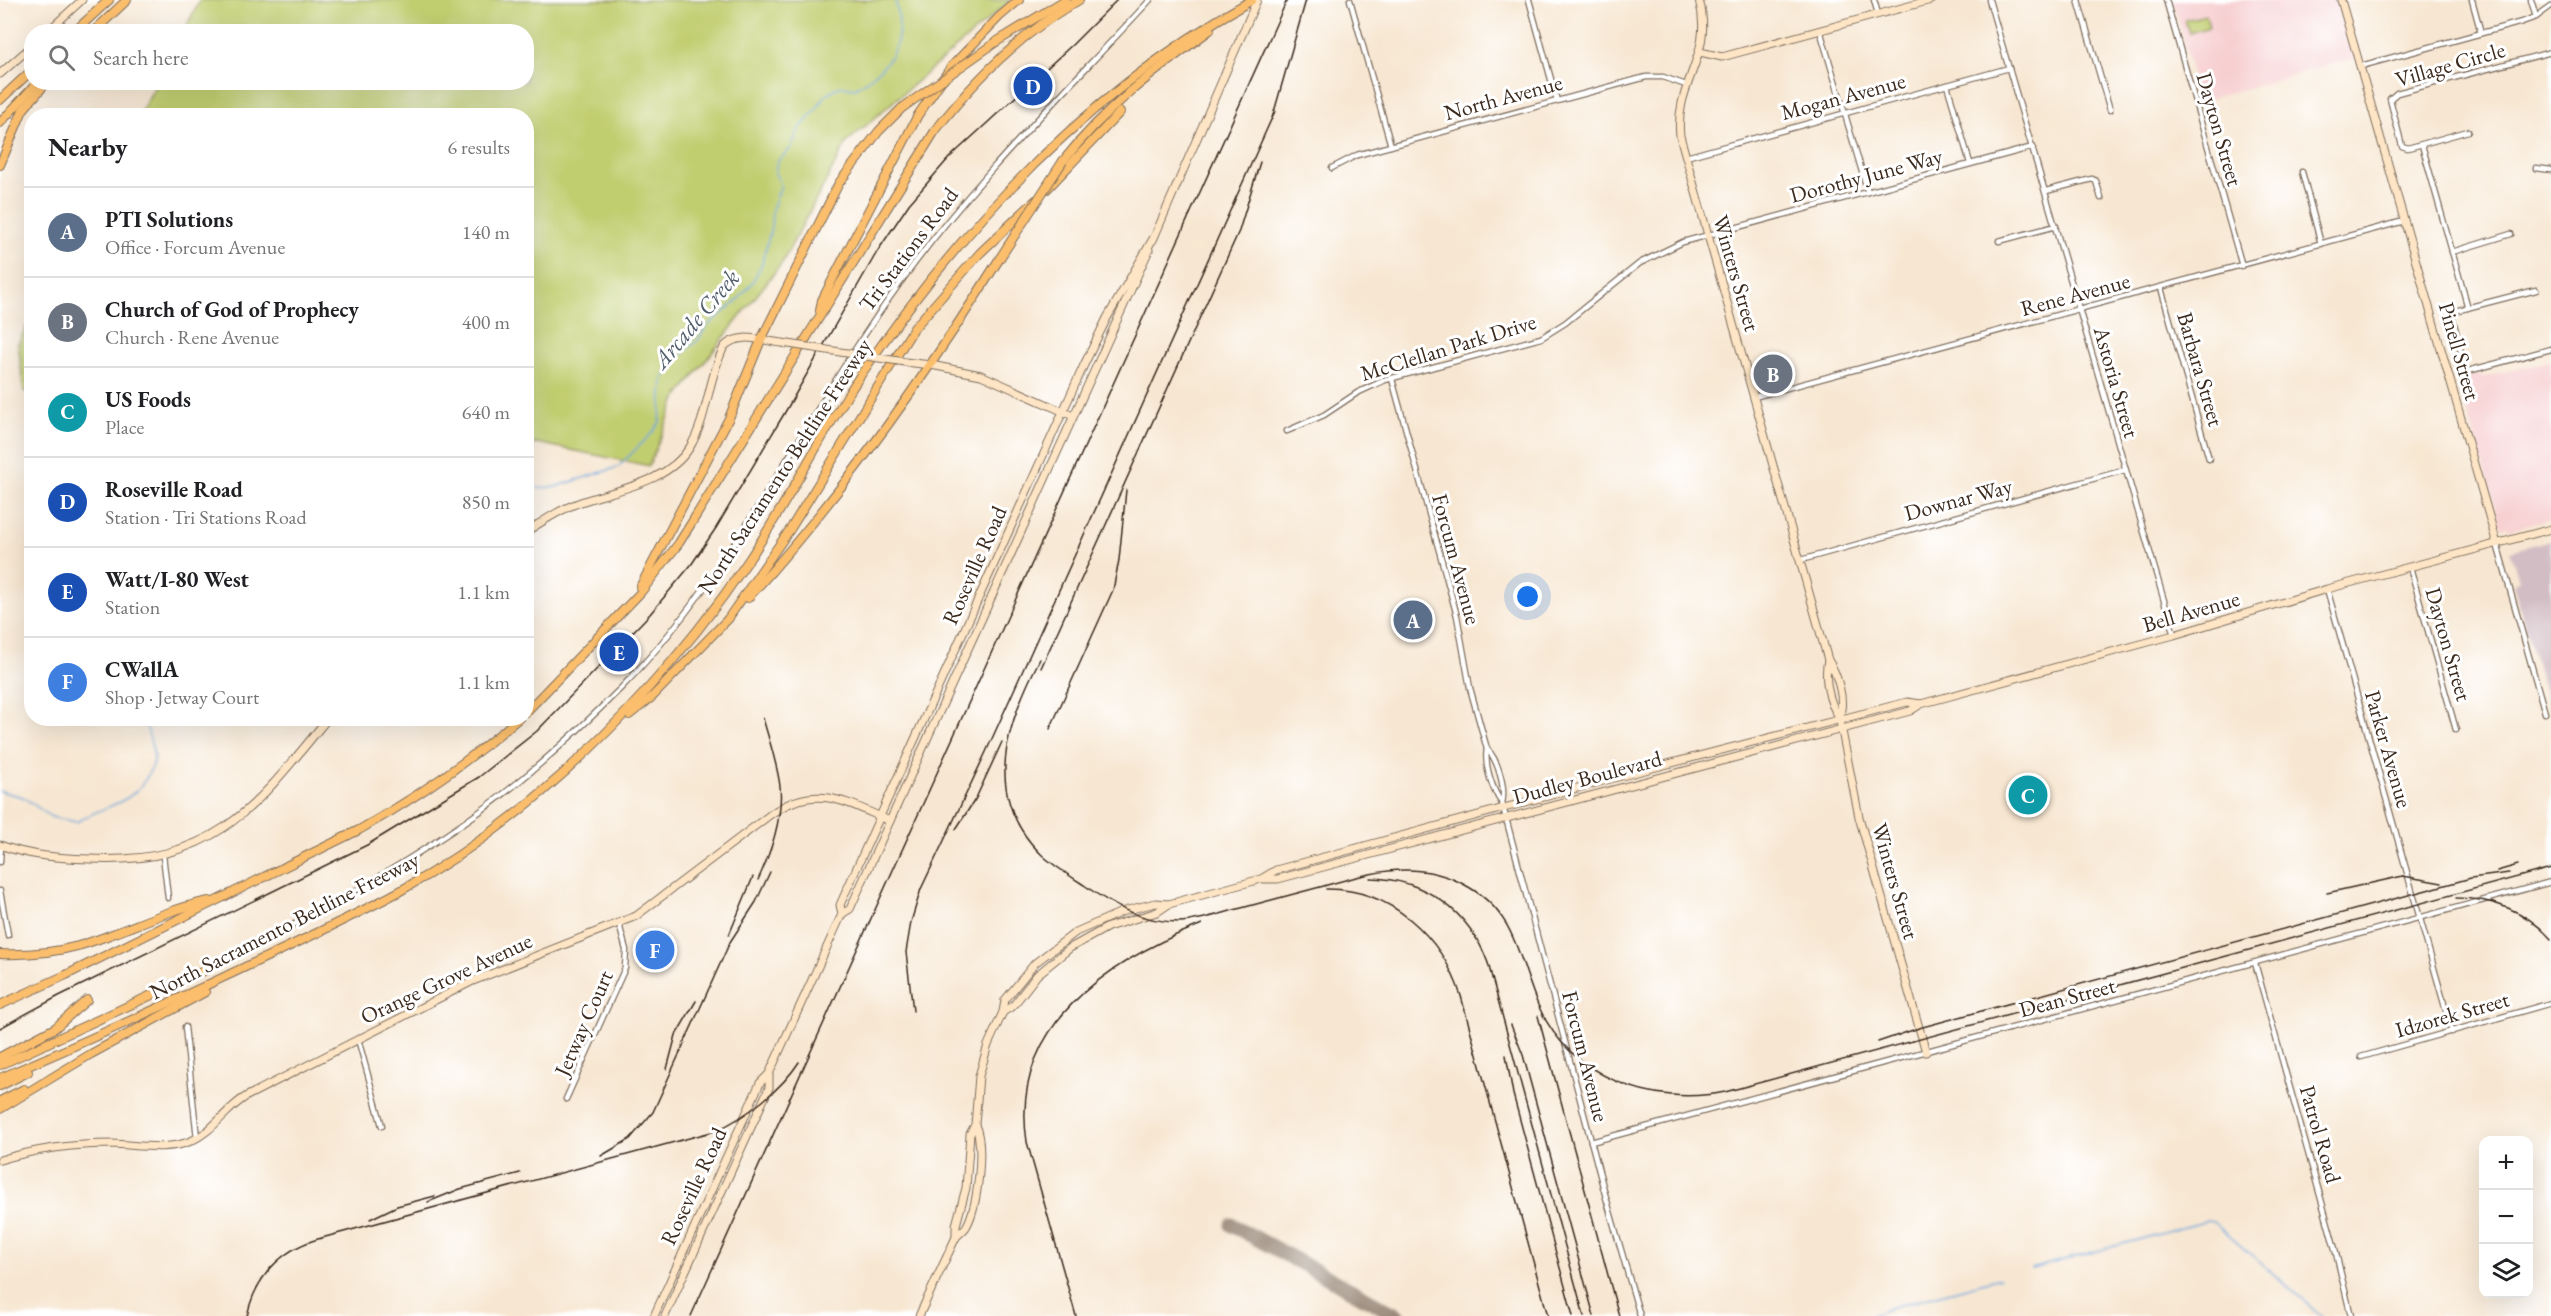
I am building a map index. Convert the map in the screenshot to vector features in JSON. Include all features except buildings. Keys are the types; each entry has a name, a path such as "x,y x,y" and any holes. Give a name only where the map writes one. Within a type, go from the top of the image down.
{"highway":[{"path":"83,24 109,0"},
{"path":"101,24 127,0"},
{"path":"819,317 822,300 918,115 951,67 999,16 1019,0"},
{"name":"North Sacramento Beltline Freeway","path":"534,704 631,603 679,543 919,154 964,93 998,60 1065,3 1079,0"},
{"path":"611,728 652,698 727,621 830,501 931,365 1059,166 1109,108 1139,82 1248,2"},
{"name":"North Sacramento Beltline Freeway","path":"0,1078 89,1040 276,952 402,889 455,857 505,822 553,784 611,728 680,651 748,560 857,381 916,298 986,214 1016,181 1072,128 1154,61 1198,31 1248,2"},
{"path":"631,603 729,418 761,340 839,183 865,148 902,108 996,42 1065,3"},
{"path":"0,99 24,77"},
{"path":"0,123 31,90"},
{"path":"25,108 40,90"},
{"path":"0,165 24,109"},
{"path":"727,621 791,528 914,328 981,253 1065,172 1120,112"},
{"path":"0,1005 350,835 406,803 452,772 509,726"},
{"path":"0,954 52,952 79,945 184,906 221,899"},
{"path":"0,1101 91,1054 276,952"},
{"path":"0,1065 206,970"},
{"path":"0,1057 55,1028 87,1000"},
{"path":"0,1086 89,1040"},
{"path":"0,1109 91,1054"}],"main road":[{"path":"56,24 82,0"},
{"name":"Roseville Road","path":"654,1316 760,1083 769,1074 842,914 850,909 1154,237 1257,0"},
{"name":"Winters Street","path":"1700,0 1704,21 1701,52 1686,86 1679,116 1680,136 1828,660 1825,670 1834,710 1839,718 1860,820 1926,1052"},
{"path":"1701,52 1722,57 1931,0"},
{"name":"Pinell Street","path":"2341,0 2497,544"},
{"path":"0,74 24,53"},
{"name":"Roseville Road","path":"842,914 840,904 1063,411 1107,318 1154,237"},
{"path":"534,527 566,508 650,480 669,469 688,450 697,434 724,347 737,338 931,365 981,375 1073,416"},
{"name":"Bell Avenue","path":"1839,718 1907,702 1921,704 2174,635 2327,589 2551,529"},
{"name":"Dudley Boulevard","path":"919,1316 956,1237 956,1225 966,1188 970,1134 975,1125 976,1098 983,1059 1003,1012 1005,1000 1024,975 1047,953 1076,932 1124,911 1155,903 1169,904 1261,879 1278,879 1910,711 1921,704"},
{"name":"Dudley Boulevard","path":"1261,879 1276,870 1503,805 1839,718"},
{"path":"1,845 24,853 47,857 118,860 163,855 195,843 239,818 270,790 322,726"},
{"name":"Orange Grove Avenue","path":"0,1160 68,1147 113,1144 176,1146 198,1138 241,1100 358,1039 481,977 619,924 646,911 772,813 794,801 816,796 836,798 890,821"},
{"name":"Roseville Road","path":"665,1316 769,1088 769,1074"}],"street":[{"name":"Tri Stations Road","path":"206,970 315,915 400,865 477,814 549,757 623,686 710,582 864,337 902,279 938,232 1035,123 1150,0"},
{"path":"1352,0 1391,146"},
{"path":"1528,0 1557,101"},
{"path":"1874,0 1878,14"},
{"name":"Astoria Street","path":"1989,0 2174,635"},
{"path":"2078,0 2110,110"},
{"name":"Dayton Street","path":"2166,0 2242,266"},
{"path":"2472,0 2481,33"},
{"path":"2531,0 2536,17"},
{"path":"2361,66 2536,17 2551,6"},
{"path":"1820,30 1868,192"},
{"name":"Village Circle","path":"2422,145 2408,148 2402,146 2390,99 2393,96 2551,52"},
{"name":"Mogan Avenue","path":"1686,157 2009,68"},
{"name":"North Avenue","path":"1332,168 1357,154 1650,76 1664,77 1686,86"},
{"path":"1947,85 1970,163"},
{"path":"2468,131 2422,145 2468,308"},
{"name":"Dorothy June Way","path":"1708,236 2033,147"},
{"path":"2536,168 2551,170"},
{"path":"2302,172 2321,244"},
{"path":"2046,191 2092,179 2096,181 2101,198"},
{"name":"Rene Avenue","path":"1754,397 2404,221"},
{"path":"1999,241 2056,226"},
{"path":"2452,252 2511,234"},
{"name":"McClellan Park Drive","path":"1287,430 1324,415 1357,393 1392,379 1541,338 1565,323 1640,263 1661,251 1708,236"},
{"name":"Barbara Street","path":"2161,288 2208,459"},
{"path":"2536,290 2455,311 2452,315 2465,369 2468,371 2551,349"},
{"name":"Forcum Avenue","path":"1392,379 1457,616 1470,688 1487,748 1493,754 1501,782 1506,817 1591,1142 1640,1316"},
{"name":"Downar Way","path":"1801,560 2125,470"},
{"name":"Pinell Street","path":"2497,544 2545,713"},
{"name":"Dayton Street","path":"2410,567 2456,730"},
{"name":"Parker Avenue","path":"2327,589 2452,1032"},
{"path":"0,862 1,845"},
{"path":"163,855 168,898"},
{"name":"Dean Street","path":"1591,1142 2551,882"},
{"path":"0,891 8,934"},
{"name":"Jetway Court","path":"566,1099 625,968 627,950 619,924"},
{"name":"Patrol Road","path":"2255,963 2329,1226 2351,1316"},
{"name":"Idzorek Street","path":"2361,1057 2551,1003"},
{"path":"185,1027 198,1138"},
{"path":"358,1039 382,1126"}],"shaded area":[{"path":"2173,0 2338,0 2355,58 2199,102"},
{"path":"2551,361 2551,519 2511,530 2506,526 2501,528 2458,379 2480,374 2483,377"},
{"path":"2551,540 2551,714 2513,584 2519,580 2510,551"}],"green space":[{"path":"200,0 1011,0 847,142 782,263 676,399 649,466 537,443 534,444 534,108 143,108 153,90 534,90 534,24 188,24"},
{"path":"2206,15 2209,27 2189,33 2185,20"},
{"path":"24,332 24,391 18,344"}],"waterway":[{"name":"Arcade Creek","path":"534,487 555,487 618,467 653,432 660,422 663,379 684,352 698,340 706,327 737,301 752,283 762,264 771,228 772,210 781,185 775,173 777,162 790,149 799,129 825,96 842,86 855,88 868,80 887,62 897,40 899,28 895,0"},
{"name":"Arcade Creek","path":"0,791 23,797 51,817 77,822 127,798 142,784 154,760 146,726"},
{"path":"2031,1269 2207,1221 2213,1222 2322,1316"},
{"path":"1871,1316 1892,1307 2000,1278"}],"taxiway":[{"path":"1232,1225 1398,1316"}],"tram line":[{"path":"0,1028 59,996 367,845 479,777 537,731 650,614 691,565 716,528 784,414 877,252 909,204 949,158 1072,45 1117,0"}],"railway":[{"path":"691,1316 1287,0"},
{"path":"1272,119 1306,0"},
{"path":"913,1011 906,952 911,922 921,889 986,752 1275,111"},
{"path":"1041,668 1239,231 1260,162"},
{"path":"1050,729 1113,590 1119,560 1126,490"},
{"path":"1040,659 1017,709 1010,734 1005,759 1006,784 1011,809 1023,832 1042,855 1062,871 1106,900 1128,911 1152,919 1179,922 1207,918 1375,873 1411,870 1447,877 1482,896 1505,922 1520,953 1538,1005 1552,1030 1570,1051 1592,1068 1616,1081 1642,1090 1669,1095 1697,1096 1725,1092 2551,868"},
{"path":"758,880 775,834 780,809 777,769 763,718"},
{"path":"956,829 976,798 1002,742"},
{"path":"2497,871 2518,865"},
{"path":"601,1156 630,1139 653,1112 730,942 756,902 770,872"},
{"path":"1878,1042 1919,1028 2471,878 2509,873"},
{"path":"2327,893 2403,876 2442,883"},
{"path":"729,935 753,877"},
{"path":"1370,878 1409,884 1442,901 1457,914 1480,944 1488,963 1584,1316"},
{"path":"1326,889 1350,891 1372,897 1392,907 1411,920 1427,936 1441,954 1452,974 1461,996 1548,1316"},
{"path":"2456,898 2483,900 2508,908 2531,921 2551,939"},
{"path":"1076,1316 1027,1142 1025,1101 1034,1064 1050,1032 1072,1003 1132,957 1202,924"},
{"path":"667,1069 676,1035 696,1001"},
{"path":"1538,1016 1619,1316"},
{"path":"1511,1025 1523,1055 1594,1316"},
{"path":"1506,1055 1513,1094 1573,1316"},
{"path":"247,1316 256,1289 271,1267 292,1250 304,1244 715,1131 738,1119 762,1102 783,1082 799,1062"},
{"path":"428,1202 460,1189 520,1173"},
{"path":"370,1219 397,1206 435,1196"}],"place":[{"name":"Roseville Road","path":"1033,86"},
{"name":"Church of God of Prophecy","path":"1773,374"},
{"name":"PTI Solutions","path":"1413,620"},
{"name":"Watt/I-80 West","path":"619,652"},
{"name":"US Foods","path":"2028,795"},
{"name":"CWallA","path":"655,950"}]}
